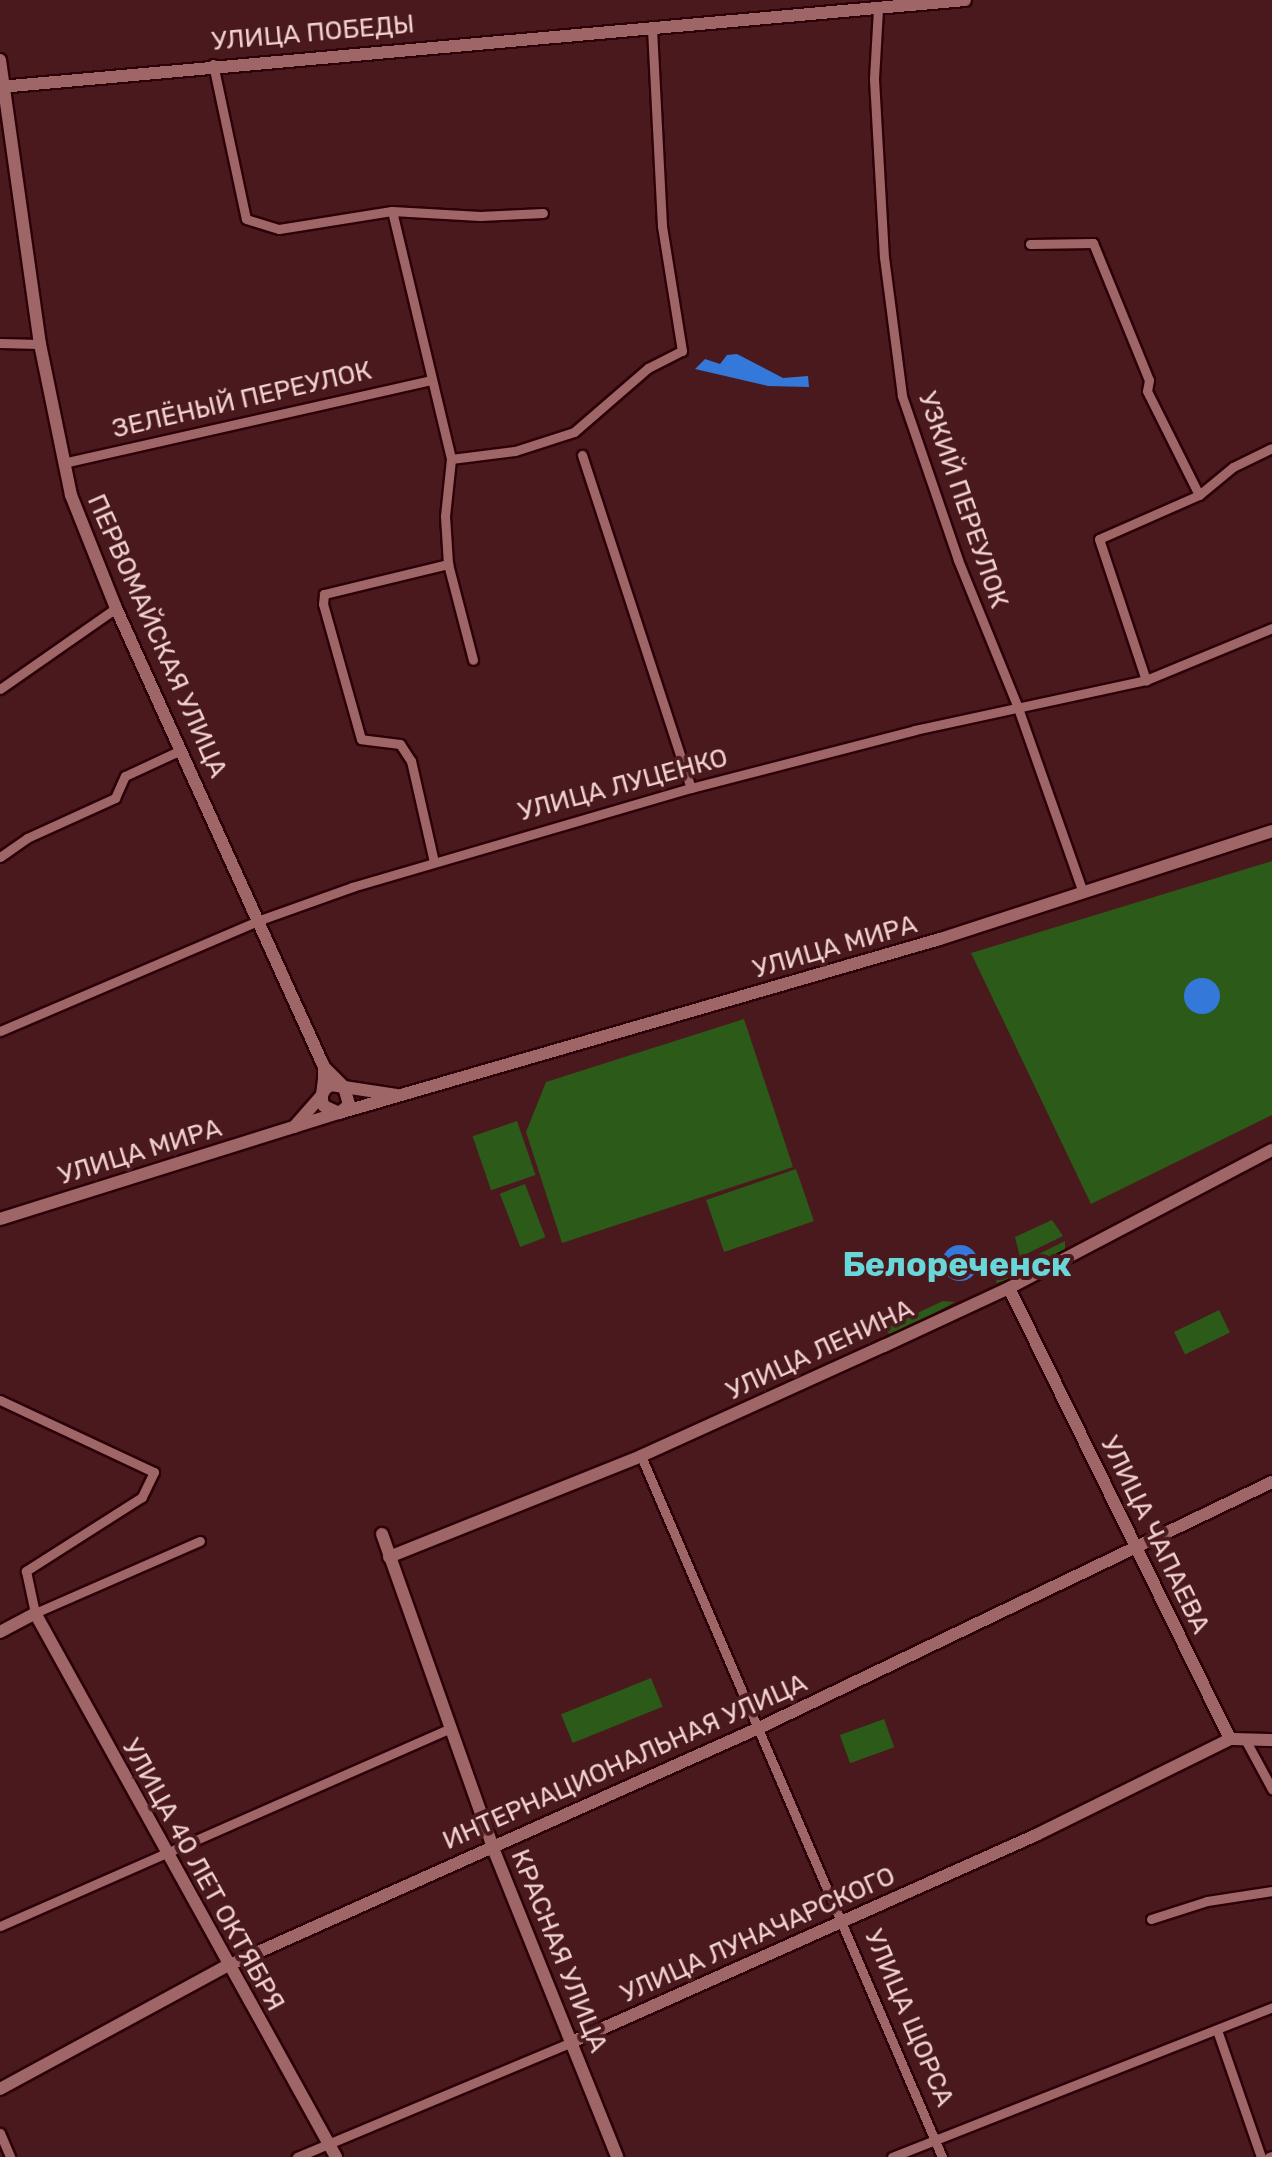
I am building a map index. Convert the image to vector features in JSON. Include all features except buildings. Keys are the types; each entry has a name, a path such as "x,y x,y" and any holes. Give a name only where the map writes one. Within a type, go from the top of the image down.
{"street":[{"name":"УЛИЦА ПОБЕДЫ","path":"2,86 213,64 878,9 893,3 965,0"},
{"name":"УЗКИЙ ПЕРЕУЛОК","path":"878,9 874,59 884,257 902,396 958,560 1018,708 1083,893"},
{"path":"451,459 515,451 576,436 648,368 682,351 662,226 652,26"},
{"name":"ПЕРВОМАЙСКАЯ УЛИЦА","path":"0,60 40,344 63,463 116,608 324,1067 344,1087"},
{"path":"213,64 246,219 279,229 392,211 480,216 543,213"},
{"path":"392,211 451,459 445,516 448,564 473,660"},
{"path":"1030,244 1093,243 1149,380 1147,391 1199,495"},
{"path":"0,343 40,344"},
{"name":"ЗЕЛЁНЫЙ ПЕРЕУЛОК","path":"63,463 431,380"},
{"path":"1146,680 1099,539 1199,495 1233,467 1272,448"},
{"path":"582,455 691,788"},
{"path":"434,862 411,761 400,744 361,739 323,604 324,594 448,564"},
{"path":"0,689 116,608"},
{"name":"УЛИЦА ЛУЦЕНКО","path":"0,1031 260,920 434,862 691,788 1146,680 1272,628"},
{"path":"0,857 27,838 115,798 125,776 181,750"},
{"name":"УЛИЦА МИРА","path":"0,1219 339,1113 407,1096 1083,893 1272,831"},
{"name":"ПЕРВОМАЙСКАЯ УЛИЦА","path":"322,1095 324,1067"},
{"path":"293,1127 331,1085 344,1087 349,1105 339,1113 324,1106 322,1095"},
{"name":"УЛИЦА МИРА","path":"344,1087 407,1096"},
{"name":"УЛИЦА ЛЕНИНА","path":"388,1553 641,1456 1009,1288 1272,1150"},
{"name":"УЛИЦА ЧАПАЕВА","path":"1009,1288 1230,1739"},
{"path":"0,1400 154,1472 142,1497 26,1571 35,1613"},
{"name":"УЛИЦА ЩОРСА","path":"641,1456 845,1921 942,2157"},
{"name":"ИНТЕРНАЦИОНАЛЬНАЯ УЛИЦА","path":"0,2089 227,1966 761,1727 1138,1550 1272,1482"},
{"name":"КРАСНАЯ УЛИЦА","path":"382,1534 493,1848 617,2157"},
{"path":"0,1632 35,1613 200,1541"},
{"name":"УЛИЦА 40 ЛЕТ ОКТЯБРЯ","path":"35,1613 163,1851 336,2157"},
{"path":"0,1926 163,1851 449,1729"},
{"path":"1230,1739 1272,1740"},
{"name":"УЛИЦА ЛУНАЧАРСКОГО","path":"297,2157 572,2042 845,1921 1230,1739"},
{"path":"1246,1741 1272,1789"},
{"path":"1151,1919 1207,1901 1272,1891"},
{"path":"892,2157 1272,2007"},
{"path":"1217,2030 1261,2157"},
{"path":"0,2133 10,2157"}],"green space":[{"path":"1272,861 1272,1115 1091,1204 971,953"},
{"path":"744,1019 793,1167 562,1243 526,1132 546,1082"},
{"path":"517,1121 536,1175 491,1190 473,1136"},
{"path":"796,1169 814,1221 724,1252 706,1200"},
{"path":"525,1184 545,1237 520,1247 500,1194"},
{"path":"1052,1220 1063,1236 1020,1257 1015,1237"},
{"path":"1065,1241 1065,1252 1021,1276 996,1283 997,1275"},
{"path":"943,1301 955,1302 893,1336 883,1329"},
{"path":"1219,1310 1230,1332 1185,1354 1174,1332"},
{"path":"651,1678 663,1707 573,1743 561,1714"},
{"path":"884,1719 894,1747 850,1763 840,1735"}],"water":[{"path":"737,354 783,378 808,376 809,387 768,386 695,369 705,359 720,364 727,355"},
{"path":"1202,978 1215,983 1220,996 1215,1009 1202,1014 1189,1009 1184,996 1189,983"},
{"path":"960,1245 973,1250 978,1263 973,1276 960,1281 947,1276 942,1263 947,1250"}],"district":[{"name":"Белореченск","path":"957,1265"}]}
